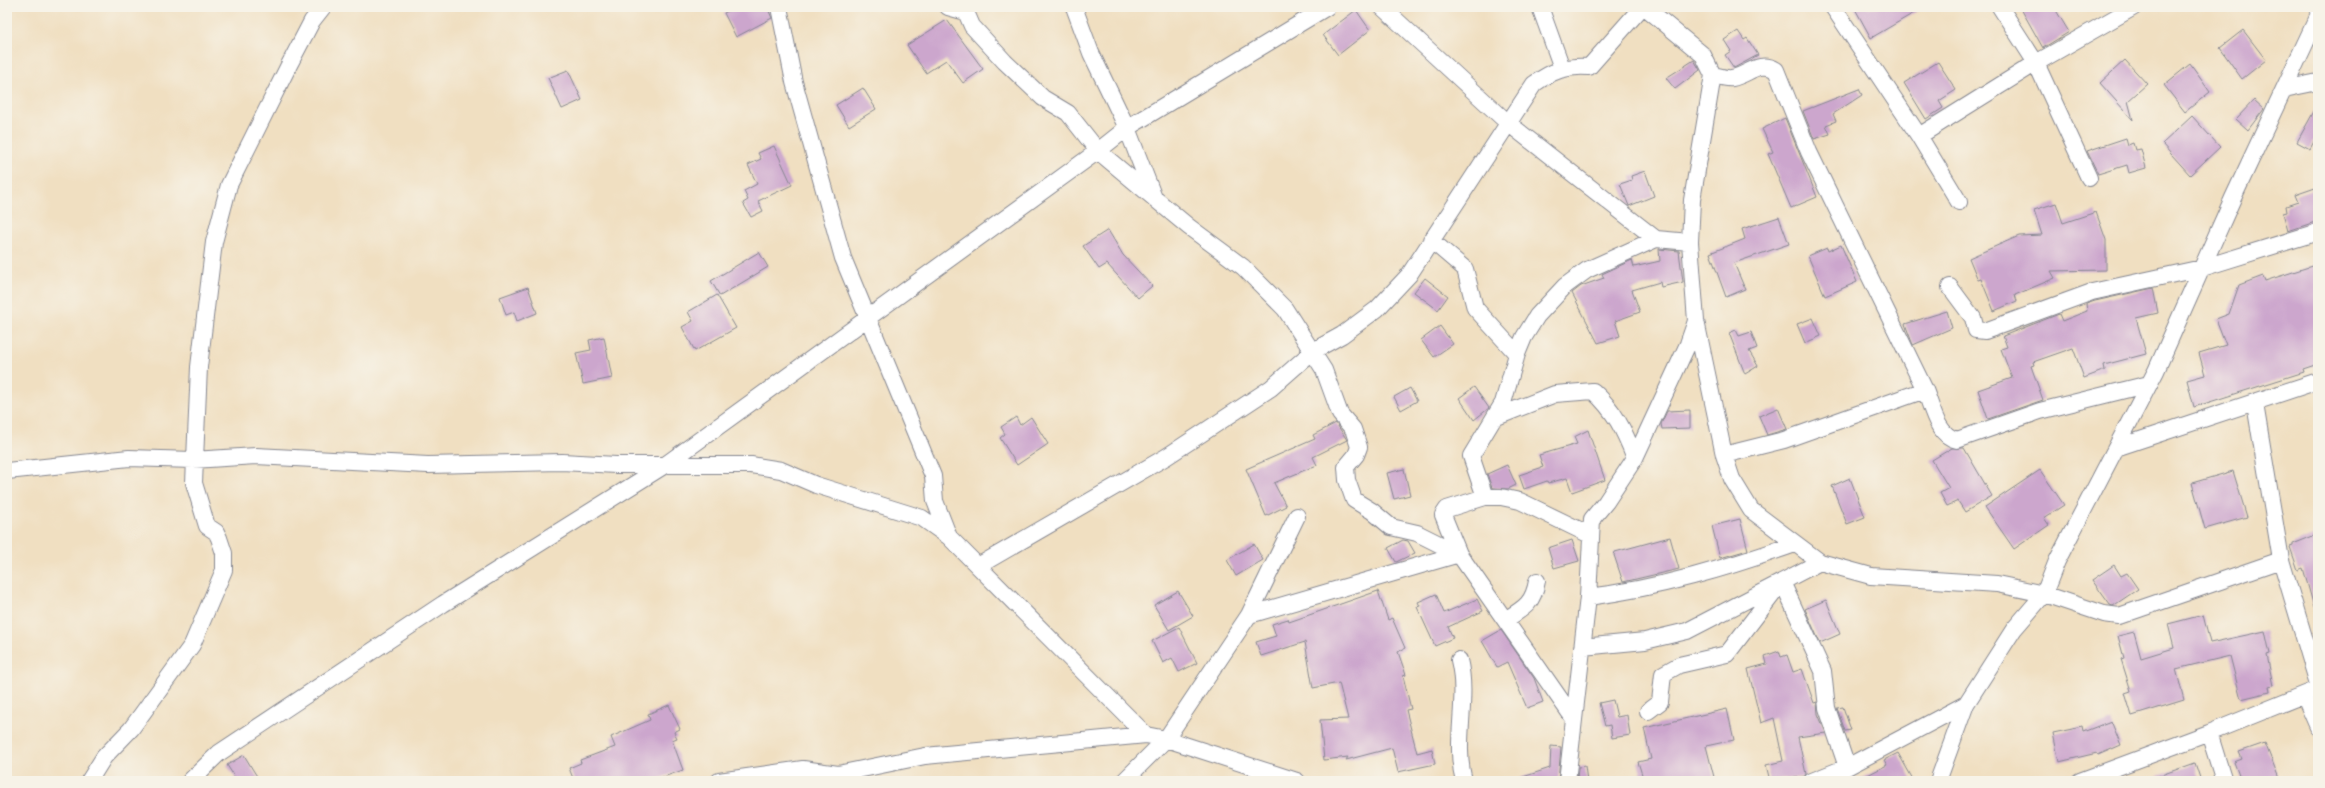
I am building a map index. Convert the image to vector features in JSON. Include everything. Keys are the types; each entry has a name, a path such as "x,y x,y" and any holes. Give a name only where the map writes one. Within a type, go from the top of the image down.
{"street":[{"path":"89,781 104,757 132,730 192,645 224,570 224,554 219,538 216,532 207,526 201,511 194,483 193,460 199,366 214,242 229,185 312,21 323,7"},
{"path":"779,7 794,82 825,200 843,258 866,318 933,476 935,501 949,537"},
{"path":"948,7 966,12 972,26 1004,62 1043,98 1068,114 1098,151 1188,227 1243,267 1285,309 1324,370 1340,414 1353,429 1359,447 1356,455 1346,467 1347,480 1354,500 1372,511 1391,527 1417,533 1460,554"},
{"path":"1074,7 1091,53 1127,128 1154,198"},
{"path":"190,781 219,753 443,604 665,465 1098,151 1127,128 1327,7"},
{"path":"1382,7 1508,122 1656,238 1690,242"},
{"path":"1540,7 1562,68"},
{"path":"978,566 1166,457 1271,388 1313,351 1342,335 1377,309 1409,275 1534,84 1549,73 1562,68 1589,67 1642,7"},
{"path":"1645,7 1703,55 1713,75 1692,200 1690,242 1696,322 1724,455 1732,479 1751,510 1820,562 1871,576 1996,584 2044,594 2104,614 2119,616 2281,560"},
{"path":"1833,7 1919,136 1959,202"},
{"path":"2000,7 2036,63 2089,178"},
{"path":"1919,136 2036,63 2134,7"},
{"path":"1938,781 1966,704 2014,629 2044,594 2057,561 2149,384 2318,16"},
{"path":"1713,75 1731,78 1762,66 1769,66 1776,70 1809,152 1925,390 1942,431 1949,438 1957,440 2040,411 2149,384"},
{"path":"2284,89 2318,82"},
{"path":"1950,287 1973,318 1976,330 1985,331 2092,292 2202,268 2318,232"},
{"path":"1486,497 1471,456 1503,403 1517,354 1537,316 1565,286 1587,270 1656,238"},
{"path":"1432,240 1464,269 1475,308 1517,354"},
{"path":"1567,781 1588,597 1592,519 1606,502 1635,458 1688,344 1696,322"},
{"path":"2116,448 2255,404 2318,381"},
{"path":"1724,455 1784,440 1925,390"},
{"path":"1494,418 1555,394 1592,391 1605,402 1620,422 1635,458"},
{"path":"2255,404 2281,560 2318,684"},
{"path":"7,471 129,458 193,460 256,456 428,465 562,462 665,465 751,465 781,470 816,485 922,518 949,537 1146,735"},
{"path":"1574,719 1460,554 1443,515 1445,512 1486,497 1501,497 1520,502 1590,535"},
{"path":"1124,781 1166,739 1249,616 1297,516"},
{"path":"1588,597 1635,591 1677,582 1795,544"},
{"path":"1249,616 1460,554"},
{"path":"1582,647 1645,641 1687,631 1820,562"},
{"path":"1506,620 1528,605 1535,592 1537,581"},
{"path":"1648,711 1660,702 1664,674 1679,665 1726,654 1782,582"},
{"path":"1782,582 1823,671 1827,708 1846,767"},
{"path":"1460,660 1463,673 1459,738 1461,770 1464,781"},
{"path":"2080,781 2209,733 2311,692 2318,727"},
{"path":"1812,781 1846,767 1966,704"},
{"path":"2209,733 2224,781"},
{"path":"719,781 803,769 838,774 925,756 1146,735 1166,739 1297,781"}],"building":[{"path":"736,7 767,7 772,18 736,37 724,13"},
{"path":"1854,7 1924,7 1871,38"},
{"path":"2020,7 2054,7 2069,32 2043,48"},
{"path":"1356,10 1370,30 1338,55 1323,35"},
{"path":"947,20 983,69 963,83 946,60 926,73 907,45"},
{"path":"2243,30 2266,60 2242,79 2220,48"},
{"path":"1738,31 1744,40 1747,38 1758,55 1734,68 1725,55 1731,51 1724,40"},
{"path":"1694,60 1700,70 1675,89 1666,78"},
{"path":"2125,60 2147,84 2128,101 2133,120 2100,83"},
{"path":"1938,62 1956,90 1939,101 1943,108 1926,119 1904,83"},
{"path":"2190,64 2210,92 2185,112 2164,85"},
{"path":"568,70 582,100 562,109 548,78"},
{"path":"863,88 876,109 849,126 836,105"},
{"path":"1859,89 1862,95 1833,114 1836,121 1826,125 1830,134 1814,139 1803,111"},
{"path":"2254,100 2264,109 2248,130 2236,119"},
{"path":"2318,104 2318,134 2310,149 2297,142"},
{"path":"2192,116 2220,147 2190,175 2162,144"},
{"path":"1785,118 1817,197 1791,208 1768,154 1773,152 1762,129"},
{"path":"2126,138 2128,145 2133,143 2135,150 2141,149 2146,168 2129,173 2127,165 2098,174 2087,151"},
{"path":"774,146 792,185 758,201 763,211 751,217 743,203 748,200 744,191 757,184 748,165 761,159 758,153"},
{"path":"1645,171 1654,196 1629,206 1620,184 1632,180 1631,176"},
{"path":"2318,187 2318,221 2288,231 2283,213 2287,212 2286,206 2298,202 2295,195"},
{"path":"2056,203 2063,223 2096,212 2106,240 2106,270 2051,271 2055,278 2015,295 2017,301 1994,311 1981,279 1978,280 1969,258 2019,236 2042,235 2034,210"},
{"path":"1779,217 1789,244 1734,263 1745,289 1726,297 1710,253 1745,239 1742,229"},
{"path":"1108,230 1123,255 1152,286 1138,298 1107,264 1099,269 1083,246"},
{"path":"1841,245 1857,282 1825,296 1808,256 1827,248 1828,251"},
{"path":"1659,249 1679,251 1683,282 1661,287 1660,282 1632,290 1640,312 1615,321 1620,336 1598,343 1572,293 1581,286 1604,278 1602,274 1632,260 1634,267 1660,261"},
{"path":"759,252 768,267 720,296 711,281"},
{"path":"2318,264 2318,364 2303,369 2304,372 2194,407 2187,380 2205,375 2199,353 2226,345 2216,319 2229,314 2239,285 2263,276 2265,281"},
{"path":"1425,278 1448,296 1438,310 1414,292"},
{"path":"528,287 537,313 517,321 514,312 506,315 500,297"},
{"path":"2153,288 2158,313 2136,318 2146,354 2104,365 2105,370 2084,378 2073,348 2033,362 2034,365 2031,366 2043,400 1988,419 1978,390 2012,378 2001,349 2007,347 2003,336 2059,314 2062,321 2087,311 2086,304 2095,301"},
{"path":"717,295 736,328 695,351 682,327 693,321 688,312"},
{"path":"1947,311 1952,328 1913,345 1905,324"},
{"path":"1813,318 1821,336 1805,343 1797,324"},
{"path":"1440,326 1453,344 1434,357 1421,340"},
{"path":"1736,330 1739,336 1751,332 1757,348 1749,351 1758,366 1745,374 1729,333"},
{"path":"604,337 612,378 583,384 576,353 591,350 589,340"},
{"path":"1474,387 1489,408 1474,420 1459,398"},
{"path":"1410,388 1417,401 1401,410 1394,397"},
{"path":"1778,408 1787,429 1767,435 1759,416"},
{"path":"1690,410 1690,428 1662,429 1661,424 1667,411"},
{"path":"1016,417 1020,425 1031,417 1048,444 1017,465 1000,438 1005,434 1001,427"},
{"path":"1336,423 1347,440 1313,457 1317,465 1274,483 1286,506 1266,516 1246,469 1315,439 1313,435"},
{"path":"1588,430 1605,480 1572,492 1567,478 1548,483 1547,481 1524,489 1519,475 1543,467 1539,455 1577,444 1574,437"},
{"path":"1952,448 1964,448 1992,496 1965,512 1958,501 1947,506 1940,493 1949,488 1932,460"},
{"path":"1507,465 1516,485 1508,489 1492,488 1487,474"},
{"path":"1404,469 1410,495 1394,499 1387,473"},
{"path":"2040,470 2064,505 2044,518 2049,525 2014,549 1985,507"},
{"path":"2233,471 2247,517 2205,529 2192,483"},
{"path":"1850,478 1865,517 1847,524 1832,486"},
{"path":"1740,519 1748,550 1720,558 1712,526"},
{"path":"2318,534 2318,606 2314,607 2303,568 2298,570 2290,547 2293,546 2293,544"},
{"path":"1670,537 1679,569 1623,582 1614,555 1615,552"},
{"path":"1403,540 1408,541 1415,553 1396,562 1388,548"},
{"path":"1572,540 1579,561 1554,568 1548,548"},
{"path":"1254,544 1263,560 1236,576 1227,560"},
{"path":"2114,565 2121,576 2127,573 2138,589 2113,606 2110,605 2092,580"},
{"path":"1178,591 1193,616 1169,630 1154,605"},
{"path":"1378,591 1388,620 1392,618 1405,648 1398,652 1406,675 1403,676 1411,709 1406,710 1417,753 1432,749 1435,764 1398,772 1392,748 1346,760 1348,757 1324,760 1320,720 1348,719 1339,683 1313,688 1305,642 1261,656 1256,642 1276,636 1272,624 1288,619 1289,622"},
{"path":"1436,594 1444,613 1477,599 1483,611 1448,627 1453,638 1435,646 1417,607 1420,606 1418,602"},
{"path":"1826,600 1840,634 1820,643 1805,609"},
{"path":"2203,615 2210,643 2265,631 2270,654 2267,655 2273,685 2269,686 2270,692 2241,699 2230,656 2176,669 2184,700 2132,716 2125,693 2131,691 2121,659 2124,658 2118,636 2134,632 2141,658 2174,648 2168,624"},
{"path":"1179,627 1197,663 1179,672 1172,658 1163,663 1152,641"},
{"path":"1501,630 1534,678 1543,702 1527,708 1507,662 1497,667 1482,641"},
{"path":"1779,651 1781,657 1787,655 1793,672 1802,669 1814,703 1817,702 1818,714 1826,733 1798,737 1806,774 1804,777 1770,781 1766,765 1783,761 1774,718 1761,723 1748,669 1767,664 1765,656"},
{"path":"1613,700 1617,717 1627,715 1630,735 1612,738 1610,725 1605,726 1599,703"},
{"path":"669,705 680,729 674,732 677,738 672,740 683,770 652,781 574,781 569,768 581,763 580,760 615,747 611,737 650,720 648,714"},
{"path":"1843,707 1851,730 1845,731 1837,708"},
{"path":"1727,709 1734,740 1706,746 1715,781 1644,781 1638,762 1651,759 1644,728"},
{"path":"2111,721 2121,745 2098,755 2097,753 2059,762 2053,733 2082,727 2083,732"},
{"path":"2265,743 2280,781 2241,781 2234,762 2242,759 2239,752"},
{"path":"1551,746 1561,747 1558,781 1521,781 1520,778 1550,768"},
{"path":"1898,753 1914,781 1856,781 1887,765 1884,760"},
{"path":"244,755 260,781 237,781 227,765"},
{"path":"2195,763 2201,781 2151,781 2150,779"},
{"path":"1585,766 1587,781 1577,781 1578,767"}]}
